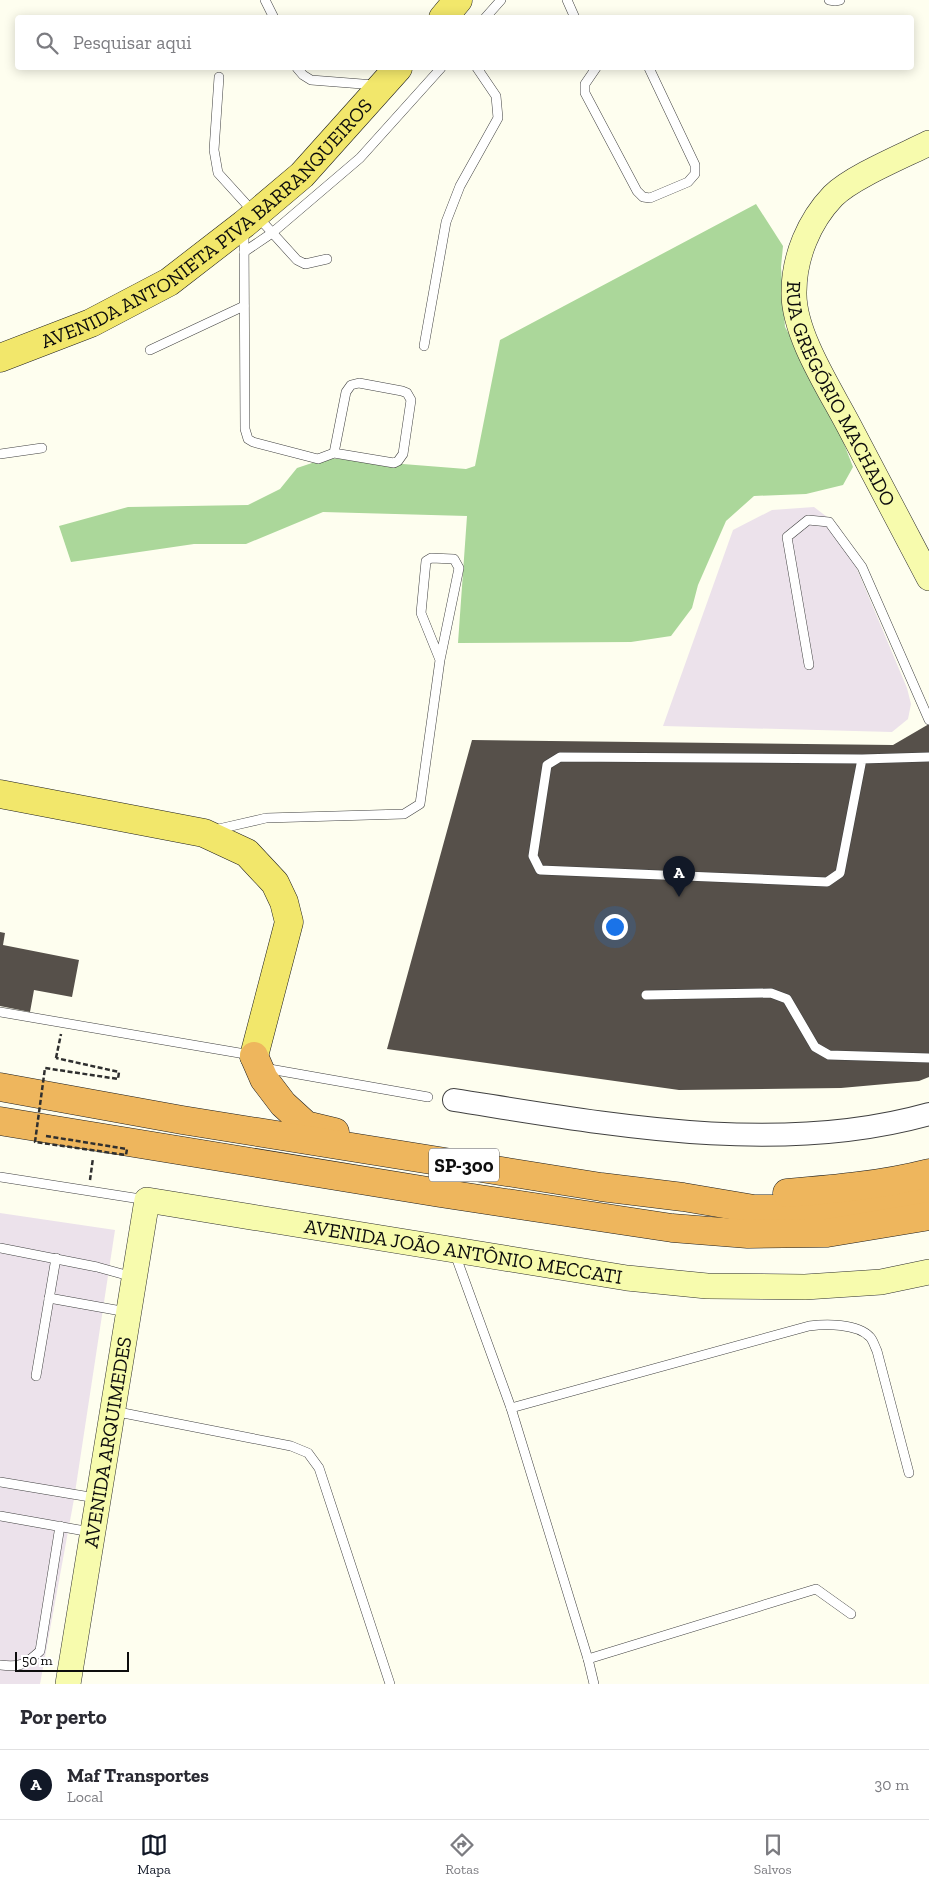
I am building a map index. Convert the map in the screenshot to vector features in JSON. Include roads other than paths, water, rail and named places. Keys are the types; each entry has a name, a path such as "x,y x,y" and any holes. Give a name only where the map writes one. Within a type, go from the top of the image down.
{"highway":[{"path":"257,1061 264,1079 283,1104 306,1125 455,1164"},
{"name":"SP-300","path":"0,1087 182,1120 601,1187 684,1197 754,1209 828,1209 888,1203 929,1194"},
{"name":"SP-300","path":"0,1121 420,1190 672,1228 748,1234 827,1233 929,1216"},
{"path":"684,1197 755,1196 844,1188 898,1181 929,1173"}],"main road":[{"path":"445,15 458,0"},
{"name":"AVENIDA ANTONIETA PIVA BARRANQUEIROS","path":"0,358 91,323 169,282 257,224 390,77"},
{"name":"RUA GREGÓRIO MACHADO","path":"929,143 860,177 834,195 815,218 804,241 796,267 793,293 798,321 815,361 929,578"},
{"path":"0,794 204,833 247,853 275,883 284,902 289,922 257,1061"},
{"name":"AVENIDA JOÃO ANTÔNIO MECCATI","path":"147,1200 628,1278 707,1286 805,1287 881,1282 929,1272"},
{"name":"AVENIDA ARQUIMEDES","path":"68,1684 147,1200"}],"street":[{"path":"454,1100 608,1125 721,1133 827,1133 878,1126 929,1114"}],"lane":[{"path":"265,0 272,15"},
{"path":"488,15 501,0"},
{"path":"567,0 574,15"},
{"path":"829,0 840,0"},
{"path":"299,70 311,80 390,77"},
{"path":"334,453 346,392 351,385 359,383 402,391 410,396 412,404 403,454 398,461 389,463 334,453 318,459 253,442 248,439 244,429 244,252 257,224 360,158 439,70"},
{"path":"424,346 446,222 460,186 498,118 496,96 478,70"},
{"path":"595,70 585,84 585,93 637,191 642,197 650,198 688,182 695,174 695,165 650,70"},
{"path":"219,77 214,150 218,173 257,224 297,260 304,264 327,259"},
{"path":"244,252 257,224"},
{"path":"150,350 244,306"},
{"path":"0,454 42,448"},
{"path":"808,666 787,537 808,520 829,522 862,567 929,720"},
{"path":"204,833 266,818 404,814 420,804 440,660 459,568 454,559 430,558 426,561 420,613 440,660"},
{"path":"862,759 840,873 827,882 540,870 533,856 547,765 560,757 862,759 929,757"},
{"path":"646,995 771,993 787,999 815,1048 829,1054 929,1058"},
{"path":"0,1012 257,1061 428,1097"},
{"name":"AVENIDA JOÃO ANTÔNIO MECCATI","path":"0,1177 147,1200"},
{"path":"0,1248 56,1258 134,1277"},
{"path":"454,1251 468,1294 511,1408 588,1658 594,1684"},
{"path":"36,1376 56,1258"},
{"path":"49,1298 128,1312"},
{"path":"511,1408 808,1326 825,1324 853,1327 870,1336 877,1351 909,1473"},
{"path":"113,1411 290,1446 308,1453 319,1468 390,1684"},
{"path":"0,1482 99,1499"},
{"path":"0,1516 94,1532"},
{"path":"0,1665 26,1664 40,1651 60,1526"},
{"path":"588,1658 816,1589 851,1614"}],"place":[{"name":"Maf Transportes","path":"679,897"}]}
